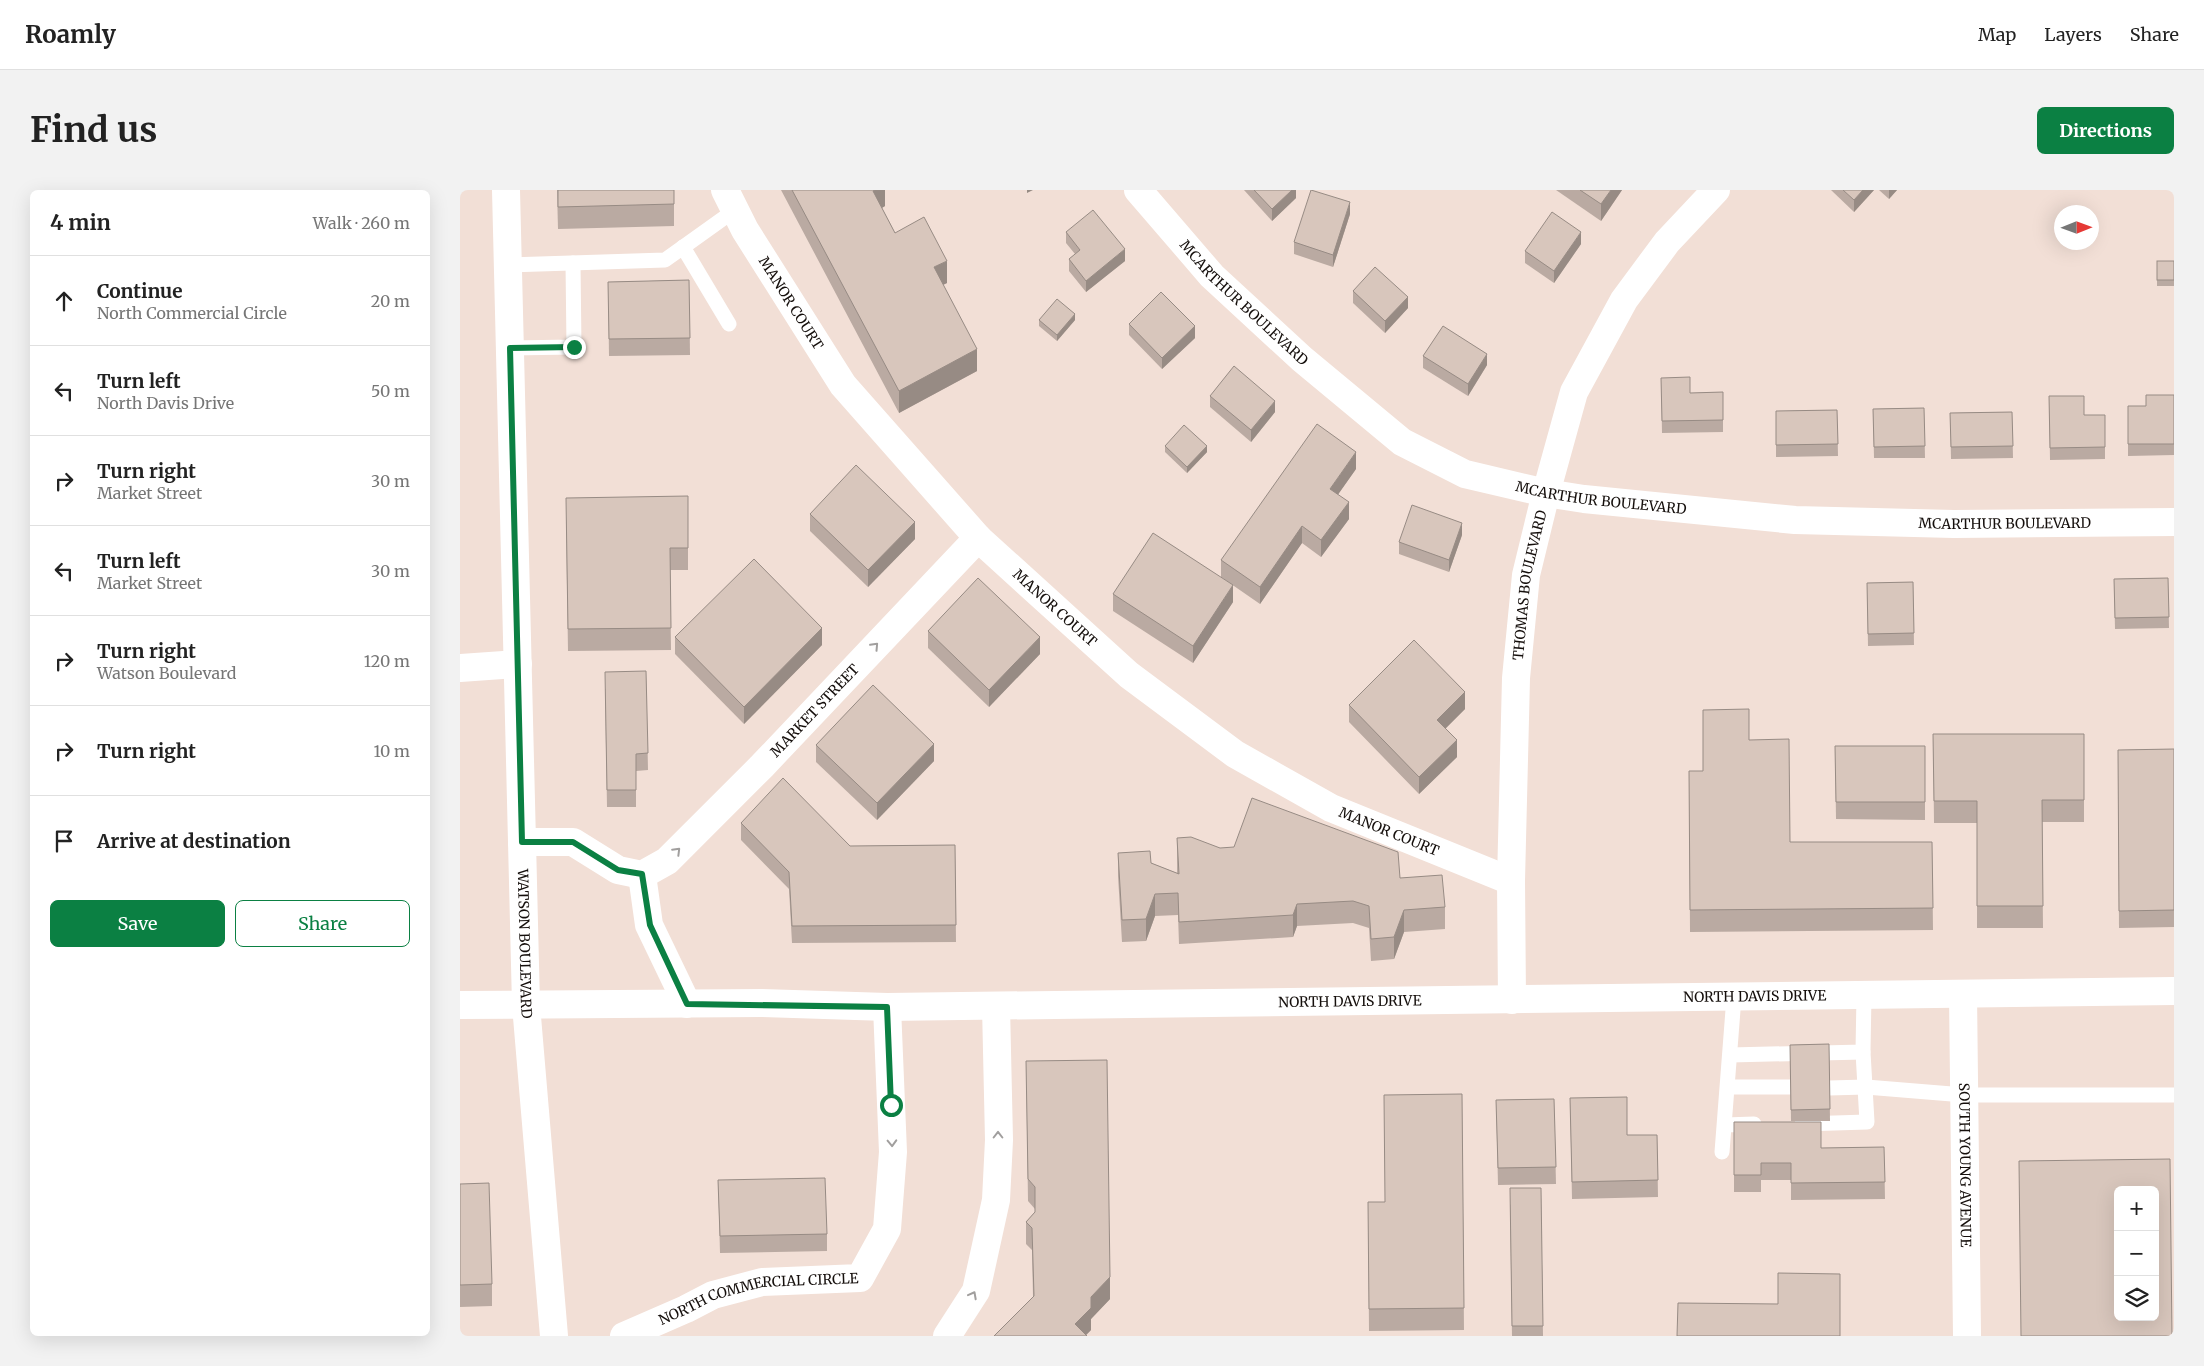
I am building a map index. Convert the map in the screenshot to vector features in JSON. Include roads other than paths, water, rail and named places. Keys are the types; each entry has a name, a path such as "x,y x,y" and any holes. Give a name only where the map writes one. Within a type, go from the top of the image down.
{"street":[{"name":"WATSON BOULEVARD","path":"506,190 526,1005 554,1336"},
{"name":"MCARTHUR BOULEVARD","path":"1138,190 1212,276 1302,359 1402,442 1465,474 1546,493 1584,499 1795,520 1954,524 2174,522"},
{"name":"THOMAS BOULEVARD","path":"1512,1000 1511,881 1516,678 1526,575 1546,493 1574,392 1624,300 1667,242 1716,190"},
{"name":"MANOR COURT","path":"730,200 745,230 843,384 978,538 1129,675 1235,754 1331,808 1511,881"},
{"name":"MARKET STREET","path":"642,874 667,861 693,836 978,538"},
{"path":"460,668 518,664"},
{"path":"522,842 573,842 618,870 642,874 650,925 687,1004"},
{"name":"NORTH DAVIS DRIVE","path":"460,1005 687,1004 887,1007 2174,992"},
{"name":"SOUTH YOUNG AVENUE","path":"1963,994 1967,1336"},
{"path":"947,1336 976,1291 996,1200 998,1140 996,1006"},
{"name":"NORTH COMMERCIAL CIRCLE","path":"624,1336 686,1309 713,1294 754,1284 860,1278 887,1229 892,1152 887,1007"}],"lane":[{"path":"508,265 665,260 683,247 730,200"},
{"path":"683,247 730,324"},
{"path":"510,348 574,347 573,263"},
{"path":"1792,1124 1868,1122 1863,1052 1864,995"},
{"path":"1722,1152 1734,997"},
{"path":"1730,1056 1863,1052"},
{"path":"1728,1087 1791,1087"},
{"path":"1829,1088 1866,1087 1964,1095 2174,1095"},
{"path":"1725,1125 1772,1124"}]}
